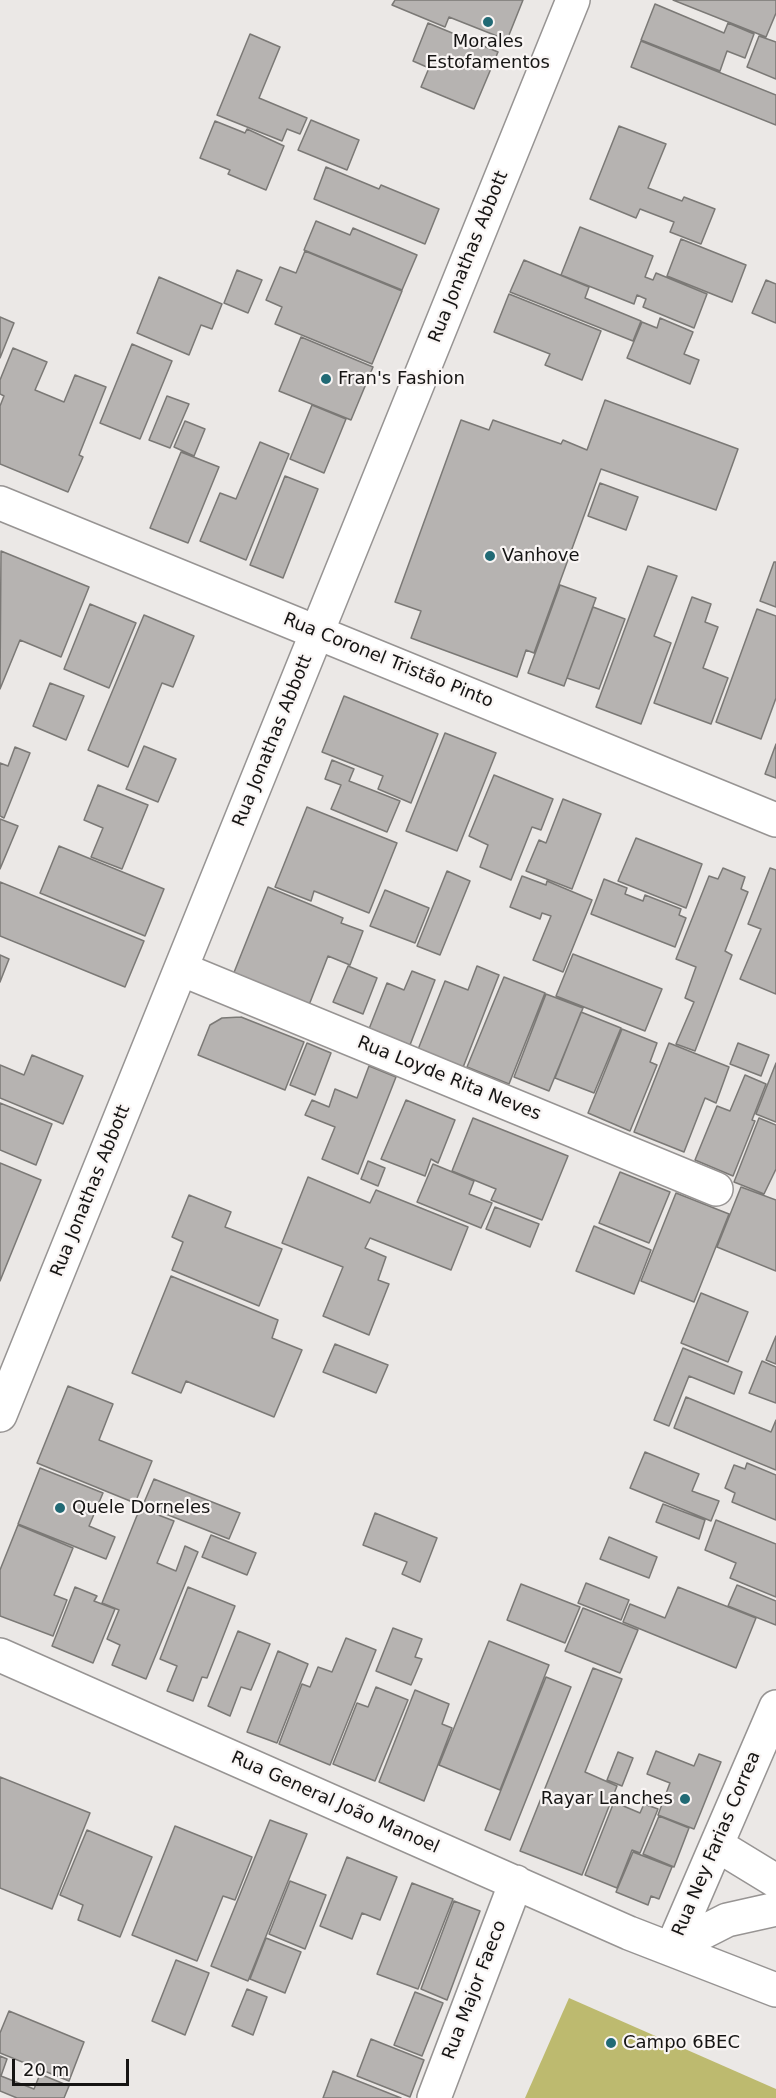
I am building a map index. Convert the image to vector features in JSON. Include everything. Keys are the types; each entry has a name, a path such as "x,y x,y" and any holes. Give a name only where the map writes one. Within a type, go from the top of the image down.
{"street":[{"name":"Rua Jonathas Abbott","path":"0,1415 573,0"},
{"name":"Rua Coronel Tristão Pinto","path":"0,503 776,820"},
{"name":"Rua Loyde Rita Neves","path":"181,969 716,1189"},
{"name":"Rua General João Manoel","path":"0,1655 629,1933 776,1990"},
{"name":"Rua Ney Farias Correa","path":"672,1948 776,1707"},
{"path":"717,1845 776,1881"},
{"name":"Rua Major Faeco","path":"434,2098 516,1882"},
{"path":"672,1948 727,1920 776,1909"}],"shaded area":[{"name":"Campo 6BEC","path":"569,1998 776,2089 776,2098 525,2098"}],"building":[{"name":"Morales Estofamentos","path":"395,0 523,0 507,40 449,17 445,27 392,5"},
{"path":"673,0 776,0 776,13 766,37"},
{"path":"655,4 724,33 728,23 754,34 745,58 727,51 720,71 641,40"},
{"path":"428,23 498,52 474,109 421,87 429,68 413,61"},
{"path":"250,34 280,47 259,98 307,118 300,134 287,129 282,141 217,115"},
{"path":"759,36 776,42 776,79 747,67"},
{"path":"641,41 776,95 776,125 631,67"},
{"path":"311,120 359,140 347,170 298,150"},
{"path":"215,121 245,133 247,129 284,146 266,190 228,174 230,170 200,158"},
{"path":"619,126 666,144 648,188 682,201 684,197 715,209 701,244 670,232 674,222 640,209 636,218 590,199"},
{"path":"326,167 379,189 381,185 439,209 425,244 314,199"},
{"path":"316,221 350,235 353,228 417,255 402,290 304,250"},
{"path":"580,227 653,256 645,277 653,280 656,273 707,294 694,328 643,307 646,299 637,295 634,304 561,275"},
{"path":"681,239 746,265 732,302 667,276"},
{"path":"305,251 402,291 372,364 275,324 282,307 266,300 280,267 296,273"},
{"path":"524,260 589,287 585,298 641,321 633,341 510,292"},
{"path":"237,270 262,280 248,313 224,303"},
{"path":"159,277 222,304 212,329 201,325 189,355 137,333"},
{"path":"766,280 776,284 776,323 752,313"},
{"path":"509,294 601,331 582,380 545,365 550,354 494,332"},
{"path":"0,317 14,323 0,358"},
{"path":"660,318 693,332 684,354 699,360 690,384 627,358 642,322 657,328"},
{"name":"Fran's Fashion","path":"301,337 373,367 351,420 279,391"},
{"path":"132,344 172,361 140,439 100,423"},
{"path":"13,348 47,362 35,390 64,402 75,375 106,387 79,455 83,457 68,492 0,464 0,406 4,396 0,394 0,380"},
{"path":"167,396 189,404 170,448 149,440"},
{"name":"Vanhove","path":"605,400 738,449 716,510 601,469 534,653 526,650 517,677 411,638 421,611 395,602 461,420 489,430 493,420 561,444 563,440 587,450"},
{"path":"312,405 346,419 324,473 290,459"},
{"path":"185,421 205,429 194,456 174,447"},
{"path":"260,442 289,454 246,560 200,541 220,493 236,499"},
{"path":"181,452 219,467 188,543 150,528"},
{"path":"285,476 318,489 283,578 250,565"},
{"path":"600,483 638,497 626,530 588,516"},
{"path":"1,551 89,587 61,657 20,640 0,689"},
{"path":"774,562 776,562 776,607 760,601"},
{"path":"648,566 677,576 654,636 671,643 641,724 596,707"},
{"path":"560,585 596,598 564,686 528,673"},
{"path":"692,597 711,604 705,622 718,627 703,668 728,678 711,724 654,703"},
{"path":"90,604 136,623 109,688 64,669"},
{"path":"593,607 625,619 599,689 567,678"},
{"path":"757,609 776,616 776,698 761,739 716,722"},
{"path":"144,615 194,636 173,687 162,683 128,767 88,750"},
{"path":"50,683 84,696 66,740 33,726"},
{"path":"344,696 438,734 411,803 378,789 383,776 322,752"},
{"path":"445,733 496,753 457,851 406,831"},
{"path":"776,744 776,778 765,774"},
{"path":"144,746 176,759 158,802 126,789"},
{"path":"15,747 30,753 4,818 0,816 0,763 8,766"},
{"path":"332,760 354,769 349,781 400,801 387,832 331,809 341,785 325,779"},
{"path":"494,775 553,799 541,830 532,827 511,880 480,867 488,845 469,836"},
{"path":"98,785 148,805 122,869 91,857 103,828 84,820"},
{"path":"563,799 601,814 572,889 526,871 539,840 546,843"},
{"path":"307,807 397,843 369,913 314,891 311,901 275,887"},
{"path":"0,819 18,826 0,869"},
{"path":"636,838 702,864 686,908 618,881"},
{"path":"59,846 164,889 145,936 40,893"},
{"path":"723,868 745,877 741,889 748,892 725,951 732,955 695,1051 676,1044 694,1002 685,998 696,967 676,959 709,876 718,879"},
{"path":"770,868 776,870 776,994 740,979 761,929 748,924"},
{"path":"447,871 470,881 440,955 417,946"},
{"path":"522,876 546,885 547,881 592,900 563,972 533,960 551,916 542,913 540,919 510,907"},
{"path":"604,879 627,888 625,894 643,901 645,895 681,909 679,915 686,918 675,947 591,914"},
{"path":"0,882 144,941 125,987 0,936"},
{"path":"268,887 343,918 341,923 363,931 350,965 328,956 309,1005 233,975"},
{"path":"385,890 429,908 415,943 370,926"},
{"path":"573,954 662,989 645,1031 556,996"},
{"path":"0,955 9,959 0,982"},
{"path":"348,966 377,978 363,1014 333,1002"},
{"path":"477,966 499,975 462,1070 417,1052 445,981 468,990"},
{"path":"412,971 435,980 410,1045 369,1029 387,983 404,990"},
{"path":"504,977 545,993 509,1084 467,1067"},
{"path":"546,994 583,1008 549,1091 514,1077"},
{"path":"581,1012 621,1028 594,1093 555,1078"},
{"path":"241,1017 304,1042 285,1090 198,1055 210,1025 222,1018"},
{"path":"622,1029 657,1043 650,1062 657,1065 630,1131 588,1113"},
{"path":"307,1043 331,1053 315,1095 290,1085"},
{"path":"669,1043 729,1067 716,1103 705,1098 684,1152 634,1132"},
{"path":"738,1043 769,1055 761,1076 730,1064"},
{"path":"32,1055 83,1076 63,1124 0,1098 0,1065 24,1075"},
{"path":"776,1063 776,1122 756,1114"},
{"path":"369,1066 396,1077 358,1174 322,1159 335,1127 305,1115 312,1100 329,1107 335,1089 357,1098"},
{"path":"745,1075 766,1084 752,1120 755,1121 733,1176 695,1160 717,1106 730,1111"},
{"path":"406,1100 455,1120 438,1163 431,1159 425,1176 381,1159"},
{"path":"0,1103 52,1124 36,1165 0,1150"},
{"path":"473,1118 568,1156 542,1220 491,1200 496,1189 452,1171"},
{"path":"759,1118 776,1125 776,1169 764,1194 734,1182"},
{"path":"368,1161 385,1168 378,1186 361,1179"},
{"path":"0,1163 41,1180 0,1281"},
{"path":"433,1164 474,1181 469,1194 492,1203 481,1228 417,1202"},
{"path":"620,1172 670,1192 649,1243 599,1223"},
{"path":"308,1177 370,1203 376,1190 468,1227 451,1270 370,1238 365,1248 386,1257 378,1280 389,1284 369,1335 323,1316 343,1267 282,1243"},
{"path":"741,1187 776,1200 776,1271 717,1247"},
{"path":"676,1193 729,1214 694,1302 641,1281"},
{"path":"189,1195 231,1212 225,1227 282,1249 259,1306 172,1270 183,1242 172,1237"},
{"path":"495,1207 539,1224 530,1247 486,1229"},
{"path":"594,1226 651,1250 634,1294 576,1271"},
{"path":"171,1276 278,1320 272,1338 302,1350 274,1417 186,1381 181,1393 132,1373"},
{"path":"701,1293 748,1312 728,1362 681,1343"},
{"path":"776,1336 776,1364 766,1360"},
{"path":"335,1344 388,1365 376,1393 323,1372"},
{"path":"683,1348 742,1372 734,1394 689,1376 669,1426 654,1420"},
{"path":"762,1361 776,1367 776,1403 749,1393"},
{"path":"68,1386 113,1404 99,1440 152,1461 135,1503 37,1463"},
{"path":"686,1397 771,1432 776,1420 776,1470 674,1428"},
{"path":"645,1452 699,1474 692,1491 719,1501 711,1521 630,1488"},
{"path":"747,1463 776,1475 776,1520 732,1502 735,1493 725,1488 734,1465 745,1469"},
{"name":"Quele Dorneles","path":"40,1468 103,1493 89,1526 115,1537 106,1559 18,1524"},
{"path":"154,1479 240,1513 229,1539 143,1505"},
{"path":"663,1504 705,1520 699,1539 656,1522"},
{"path":"140,1508 174,1521 157,1563 176,1571 185,1546 198,1552 146,1679 112,1665 120,1645 107,1639 119,1610 102,1603"},
{"path":"375,1513 437,1538 420,1582 402,1574 407,1562 363,1545"},
{"path":"716,1520 776,1544 776,1597 730,1578 736,1563 705,1550"},
{"path":"18,1525 73,1548 54,1595 67,1600 53,1636 0,1616 0,1570"},
{"path":"211,1535 256,1553 247,1575 202,1557"},
{"path":"609,1537 657,1557 649,1578 600,1559"},
{"path":"586,1583 629,1600 621,1620 578,1603"},
{"path":"521,1584 580,1607 565,1643 507,1620"},
{"path":"737,1585 776,1601 776,1625 728,1606"},
{"path":"75,1587 97,1596 94,1601 115,1609 93,1663 52,1646"},
{"path":"188,1587 235,1606 207,1678 202,1677 193,1701 167,1691 177,1666 160,1659"},
{"path":"678,1587 756,1618 736,1668 623,1622 630,1604 665,1618"},
{"path":"583,1608 638,1630 620,1673 565,1651"},
{"path":"393,1628 422,1639 415,1657 422,1659 411,1685 376,1671"},
{"path":"238,1631 270,1644 251,1690 241,1687 230,1716 208,1706"},
{"path":"346,1638 376,1650 330,1765 279,1744 302,1684 310,1687 318,1667 332,1672"},
{"path":"489,1641 549,1665 500,1790 439,1765"},
{"path":"278,1651 308,1664 277,1743 247,1732"},
{"path":"593,1668 622,1679 585,1772 617,1786 582,1875 520,1851"},
{"path":"546,1677 571,1687 510,1840 485,1830"},
{"path":"376,1687 408,1700 375,1781 333,1764 357,1703 368,1707"},
{"path":"415,1690 449,1704 442,1724 452,1728 424,1801 379,1782"},
{"name":"Rayar Lanches","path":"656,1751 694,1766 699,1754 721,1762 694,1829 658,1815 670,1783 647,1774"},
{"path":"618,1752 633,1758 622,1786 607,1780"},
{"path":"0,1777 90,1813 52,1909 0,1888"},
{"path":"614,1802 640,1813 644,1804 658,1809 640,1853 632,1850 617,1888 585,1875"},
{"path":"659,1816 689,1828 674,1867 643,1854"},
{"path":"270,1820 307,1834 248,1981 211,1966"},
{"path":"175,1826 252,1857 235,1900 223,1896 197,1961 132,1935"},
{"path":"87,1830 152,1857 120,1937 78,1920 83,1905 60,1895"},
{"path":"633,1852 672,1867 659,1899 651,1896 648,1905 616,1892"},
{"path":"347,1857 397,1877 380,1920 362,1913 352,1939 320,1926"},
{"path":"290,1881 326,1895 305,1949 269,1934"},
{"path":"412,1883 453,1899 418,1989 377,1974"},
{"path":"454,1901 480,1911 447,2000 421,1989"},
{"path":"266,1938 301,1952 285,1993 250,1979"},
{"path":"176,1960 209,1973 185,2035 152,2021"},
{"path":"247,1989 267,1997 253,2035 232,2026"},
{"path":"415,1992 443,2003 422,2056 394,2045"},
{"path":"9,2011 84,2042 69,2081 0,2053 0,2033"},
{"path":"371,2039 424,2060 410,2097 357,2076"},
{"path":"0,2056 7,2059 1,2076 34,2089 40,2074 69,2086 64,2098 17,2098 0,2091"},
{"path":"333,2071 401,2098 323,2098"}],"place":[{"name":"Morales Estofamentos","path":"488,22"},
{"name":"Fran's Fashion","path":"326,379"},
{"name":"Vanhove","path":"490,556"},
{"name":"Quele Dorneles","path":"60,1508"},
{"name":"Rayar Lanches","path":"685,1799"},
{"name":"Campo 6BEC","path":"611,2043"}]}
